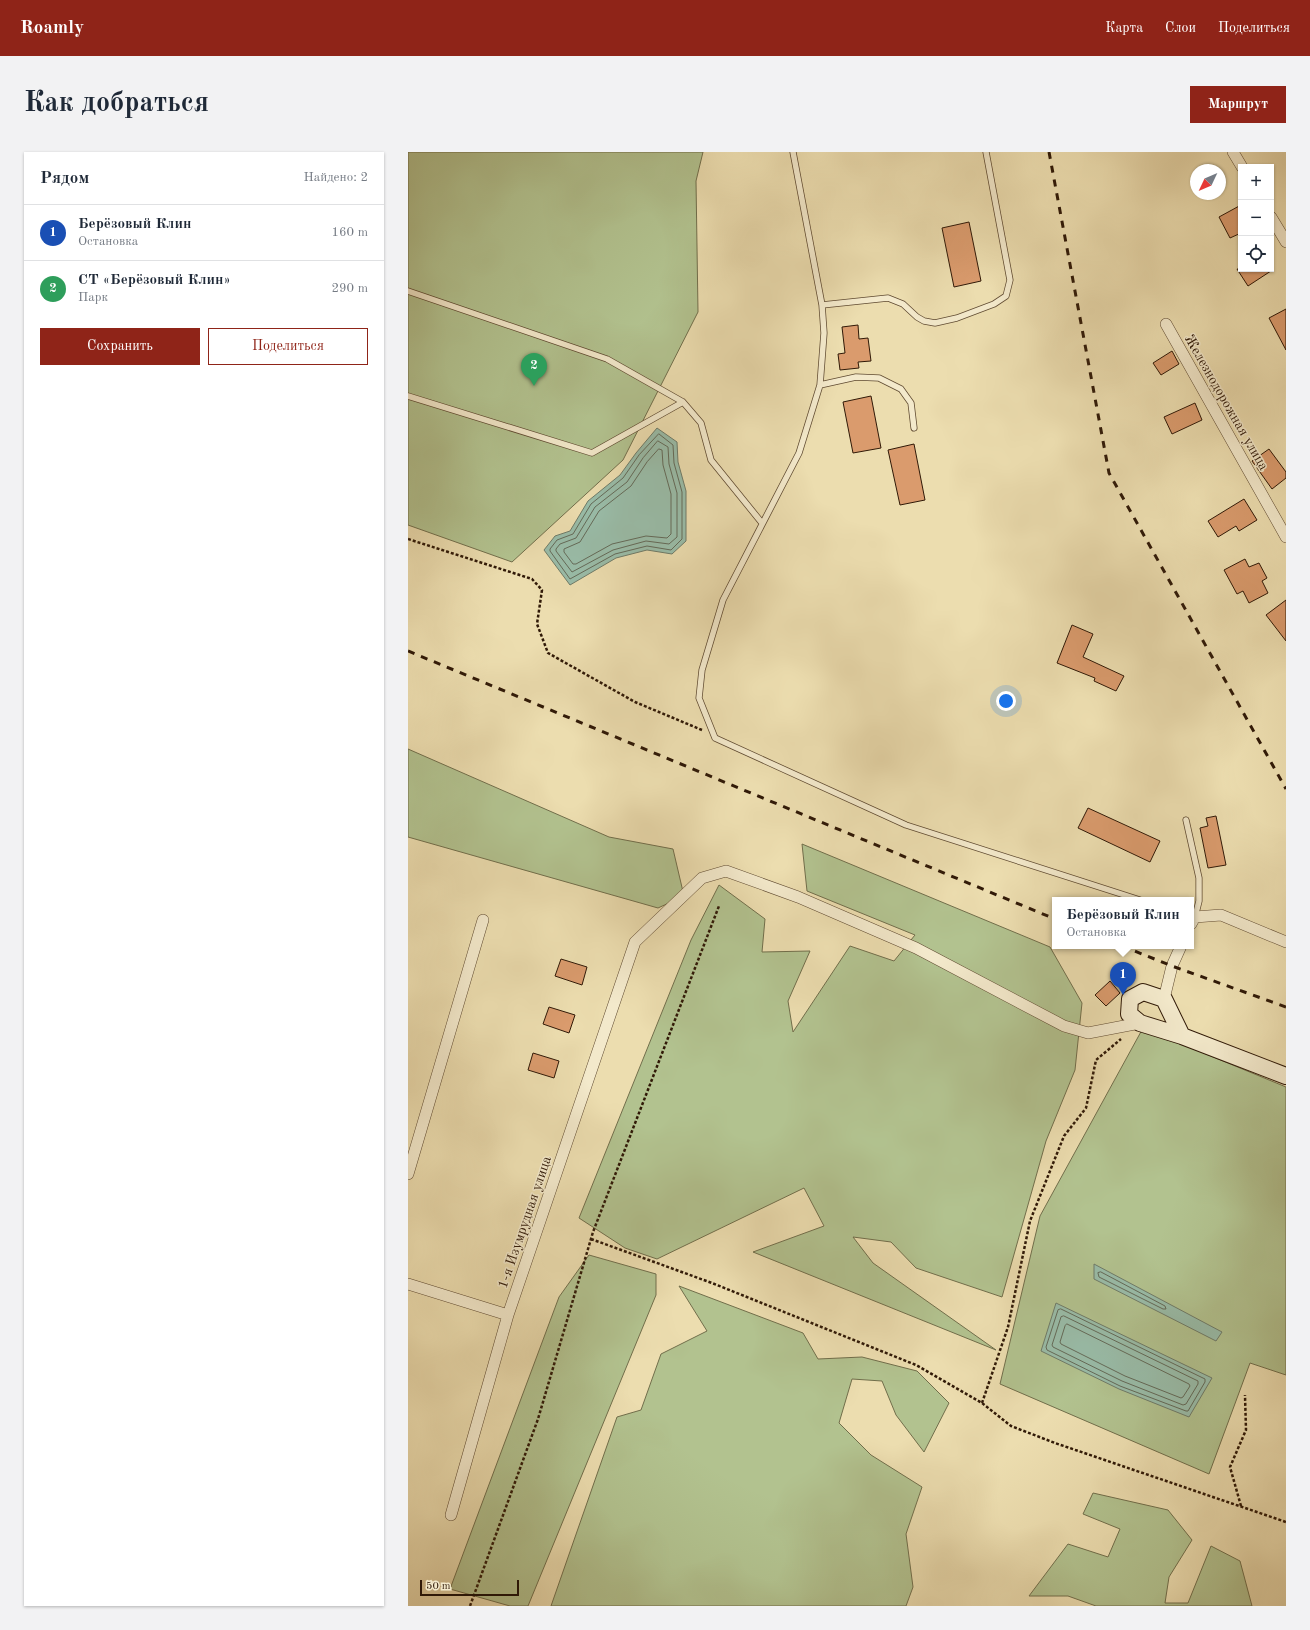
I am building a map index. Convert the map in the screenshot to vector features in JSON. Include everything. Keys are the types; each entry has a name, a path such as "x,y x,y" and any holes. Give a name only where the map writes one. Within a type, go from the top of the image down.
{"street":[{"path":"1233,152 1240,164"},
{"path":"1274,222 1286,242"},
{"name":"Железнодорожная улица","path":"1166,324 1286,537"},
{"name":"1-я Изумрудная улица","path":"451,1515 508,1315 635,942 702,878 726,871 798,897 916,948 1064,1026 1088,1033 1140,1023"},
{"path":"1194,919 1220,915 1286,942"},
{"path":"408,1174 483,920"},
{"path":"1180,949 1172,966 1164,999 1182,1036"},
{"path":"1164,999 1144,992 1130,999 1130,1014 1140,1023 1182,1036 1286,1076"},
{"path":"408,1284 508,1315"}],"lane":[{"path":"793,152 822,305 824,333 820,385 799,454 784,486 762,523 723,600 702,670 699,698 715,738 906,826 1131,897"},
{"path":"822,305 888,298 903,304 917,317 924,321 935,323 956,318 994,304 1006,296 1010,280 986,152"},
{"path":"408,291 607,359 683,402 701,423 711,460 762,523"},
{"path":"820,385 856,377 879,378 900,389 911,403 914,428"},
{"path":"408,396 592,453 683,402"},
{"path":"1186,820 1199,878 1199,901 1194,914"}],"path":[{"path":"408,539 532,579 542,590 537,624 548,653 635,702 714,734"},
{"path":"470,1606 538,1419 591,1239 719,906"},
{"path":"982,1403 1008,1327 1030,1221 1064,1136 1086,1108 1096,1060 1140,1023"},
{"path":"591,1239 712,1283 916,1365 982,1403 1011,1426 1018,1429 1286,1522"},
{"path":"1241,1506 1230,1467 1246,1430 1245,1394"}],"shaded area":[{"path":"408,152 703,152 696,181 698,312 623,460 512,562 408,525"},
{"path":"408,749 609,837 673,849 684,896 658,908 408,837"},
{"path":"802,844 1050,947 1082,1003 1075,1070 1046,1141 1002,1297 916,1268 891,1242 853,1237 873,1263 996,1350 753,1252 824,1226 804,1188 657,1259 625,1248 579,1218 691,940 719,885 765,919 762,952 810,951 788,1001 793,1032 850,946 894,961 915,935 807,891"},
{"path":"1143,1028 1286,1087 1286,1375 1250,1363 1209,1474 1000,1384 1040,1216"},
{"path":"589,1255 656,1274 656,1295 528,1606 510,1606 450,1589 559,1297"},
{"path":"679,1286 803,1333 818,1359 862,1357 917,1371 949,1403 924,1452 896,1415 882,1381 852,1379 839,1423 871,1455 922,1487 906,1534 913,1587 906,1606 551,1606 617,1417 641,1410 661,1354 707,1331"},
{"path":"1093,1493 1168,1510 1192,1540 1169,1577 1165,1603 1188,1603 1211,1546 1240,1561 1252,1606 1096,1606 1068,1596 1029,1596 1068,1544 1108,1557 1120,1529 1083,1514"}],"water":[{"path":"657,428 677,442 678,462 686,491 686,541 672,554 647,550 616,558 570,585 544,550 555,536 570,531 588,501 620,475"},
{"path":"1094,1264 1222,1332 1216,1341 1094,1279"},
{"path":"1056,1303 1212,1378 1189,1417 1119,1389 1041,1351"}],"building":[{"path":"1238,207 1238,234 1230,238 1219,217"},
{"path":"969,222 981,281 954,287 942,228"},
{"path":"1239,272 1269,272 1248,286"},
{"path":"1286,309 1286,350 1269,318"},
{"path":"858,325 859,339 868,338 871,361 858,362 859,368 840,370 838,354 845,353 842,327"},
{"path":"1172,351 1179,364 1161,375 1153,363"},
{"path":"871,396 881,448 853,453 843,402"},
{"path":"1195,403 1202,420 1172,434 1164,417"},
{"path":"914,444 925,500 900,505 888,450"},
{"path":"1269,449 1286,472 1286,478 1272,489 1252,461"},
{"path":"1244,499 1257,520 1239,531 1236,526 1218,537 1208,521"},
{"path":"1245,559 1249,567 1259,563 1267,578 1262,581 1268,593 1249,603 1243,591 1237,594 1224,570"},
{"path":"1286,600 1286,641 1266,615"},
{"path":"1072,625 1093,634 1083,657 1124,676 1116,691 1094,681 1095,678 1057,663"},
{"path":"1088,808 1160,841 1150,862 1078,828"},
{"path":"1216,816 1226,865 1208,868 1200,828 1208,826 1206,818"},
{"path":"561,959 587,967 582,985 555,976"},
{"path":"1110,981 1120,993 1106,1006 1095,995"},
{"path":"549,1007 575,1015 569,1033 543,1024"},
{"path":"533,1053 559,1061 554,1078 528,1070"}],"railway":[{"path":"1049,152 1109,473 1286,789"},
{"path":"408,651 1052,918"},
{"path":"1130,949 1286,1007"}],"place":[{"name":"СТ «Берёзовый Клин»","path":"534,386"},
{"name":"Берёзовый Клин","path":"1123,995"}]}
